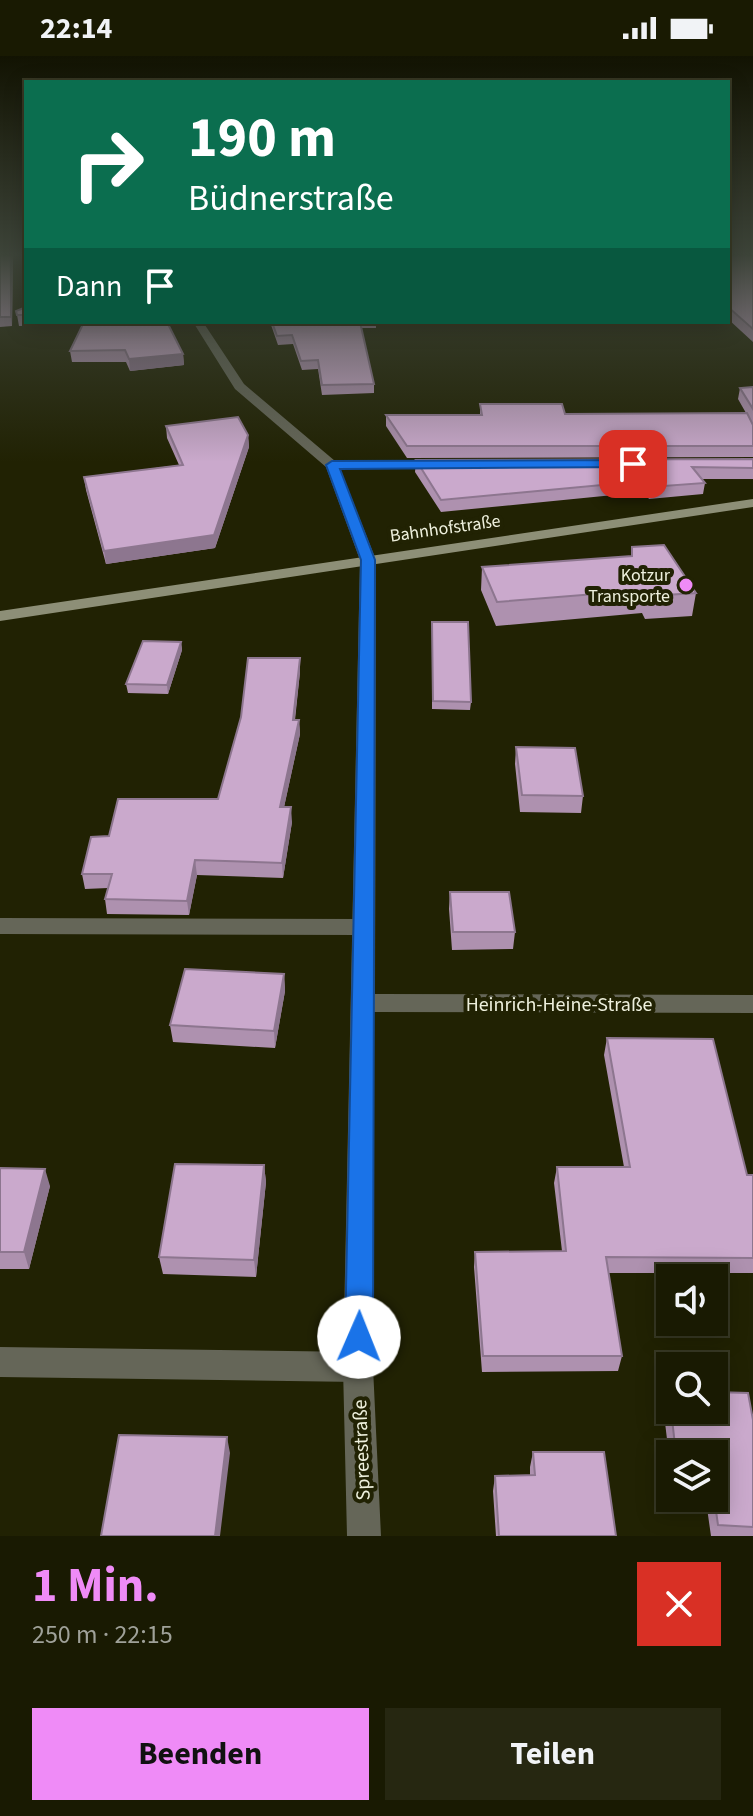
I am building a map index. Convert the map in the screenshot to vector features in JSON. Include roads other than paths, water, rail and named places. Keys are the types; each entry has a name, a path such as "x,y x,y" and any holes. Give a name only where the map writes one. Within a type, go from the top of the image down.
{"main road":[{"name":"Bahnhofstraße","path":"0,616 753,503"}],"street":[{"name":"Spreestraße","path":"199,324 239,386 332,465 368,560 362,927 365,1003 358,1367 364,1536"},
{"path":"332,465 457,465"},
{"path":"0,926 362,927"},
{"name":"Heinrich-Heine-Straße","path":"365,1003 753,1004"},
{"path":"0,1362 358,1367"}],"place":[{"name":"Kotzur Transporte","path":"686,585"}]}
